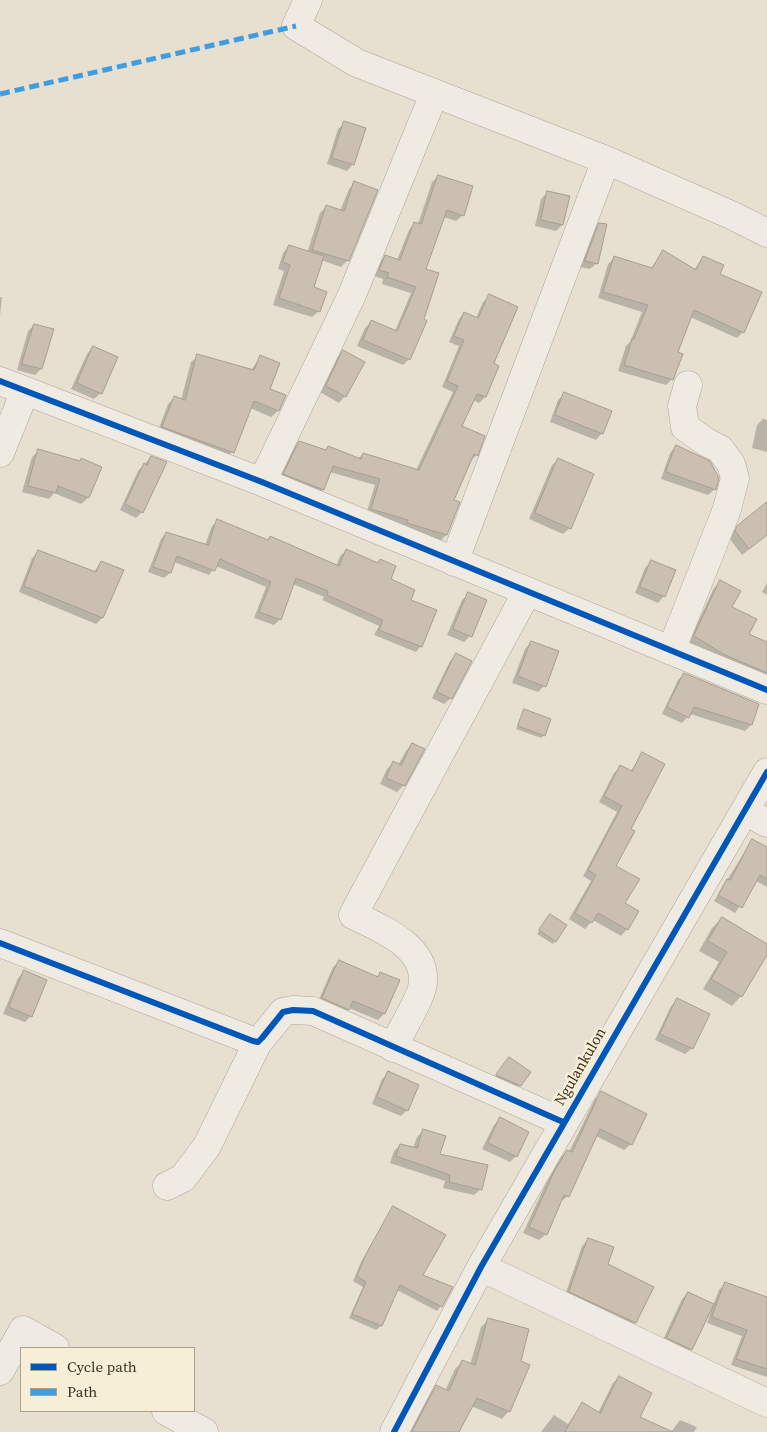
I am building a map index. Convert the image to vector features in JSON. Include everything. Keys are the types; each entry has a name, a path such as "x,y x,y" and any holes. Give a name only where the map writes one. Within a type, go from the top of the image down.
{"street":[{"path":"308,0 296,26 357,63 606,160 731,215 767,233"},
{"path":"262,482 350,297 434,94"},
{"path":"454,562 606,160"},
{"path":"0,381 262,482 767,690"},
{"path":"671,651 727,509 735,478 731,464 720,448 706,442 685,427 682,406 688,385"},
{"path":"0,452 25,391"},
{"path":"392,1048 422,989 422,970 417,956 387,932 353,915 527,592"},
{"name":"Ngulankulon","path":"394,1432 480,1268 563,1122 756,817 767,772"},
{"path":"0,943 248,1040 258,1042"},
{"path":"166,1186 183,1178 207,1146 258,1042 283,1012 305,1010 563,1122"},
{"path":"480,1268 767,1404"},
{"path":"0,1371 23,1330 53,1347"},
{"path":"168,1412 204,1432"}],"building":[{"path":"344,121 366,128 354,165 332,158"},
{"path":"438,175 473,186 464,216 447,210 426,269 439,273 424,319 427,321 410,360 363,340 371,320 397,331 416,287 387,277 389,273 379,270 385,255 400,260 414,222 421,224"},
{"path":"354,181 378,190 349,261 312,250 326,205 344,211"},
{"path":"547,191 570,196 563,225 541,220"},
{"path":"599,223 607,224 598,264 585,261"},
{"path":"289,245 324,256 314,287 327,292 320,312 279,298 290,265 283,262"},
{"path":"663,250 696,270 703,256 724,265 720,274 762,292 744,333 694,310 678,352 683,354 673,380 624,365 632,339 634,339 648,305 603,292 614,256 652,268"},
{"path":"489,294 518,307 494,363 499,366 486,397 477,394 462,426 485,436 478,456 474,454 454,500 460,502 447,535 407,523 408,520 371,509 380,479 333,466 324,490 283,474 299,441 326,450 328,446 361,459 363,453 419,470 458,386 447,381 464,340 454,336 464,312 478,318"},
{"path":"34,324 54,329 42,369 22,364"},
{"path":"93,346 118,357 102,394 77,383"},
{"path":"343,350 365,362 346,397 326,386"},
{"path":"197,354 254,370 260,355 280,363 270,389 286,395 279,411 254,401 234,453 162,427 174,396 185,400"},
{"path":"564,392 612,411 603,434 555,415"},
{"path":"676,445 710,461 719,478 716,490 666,472"},
{"path":"38,449 80,461 81,458 102,467 89,498 58,486 56,493 28,486"},
{"path":"151,456 167,462 143,513 125,504 144,463 147,465"},
{"path":"558,458 594,474 571,529 535,513"},
{"path":"767,502 767,535 749,549 735,531 737,526"},
{"path":"217,519 268,540 270,536 339,566 346,549 378,563 380,559 396,566 391,579 415,590 411,600 437,610 422,647 379,630 383,620 327,595 328,591 296,578 281,620 259,612 271,582 220,559 215,571 177,556 171,573 153,567 166,532 208,545"},
{"path":"38,550 96,572 101,561 124,570 103,618 24,586"},
{"path":"651,560 676,570 665,597 640,587"},
{"path":"720,580 741,591 732,607 757,619 749,634 767,642 767,673 723,654 694,636"},
{"path":"468,592 487,600 472,637 453,629"},
{"path":"531,641 559,651 546,687 518,676"},
{"path":"456,653 472,661 452,699 437,692"},
{"path":"684,673 759,704 752,725 694,707 689,718 667,707"},
{"path":"524,709 551,719 545,736 518,726"},
{"path":"412,743 425,749 405,786 386,778 393,761 401,765"},
{"path":"642,752 665,764 631,829 635,831 616,866 640,879 625,903 639,911 628,930 598,913 592,923 575,913 596,875 588,870 622,806 604,796 620,765 632,771"},
{"path":"752,839 767,847 767,879 760,875 742,908 718,895 727,879 730,880"},
{"path":"550,914 567,925 556,942 539,930"},
{"path":"722,917 767,944 767,955 742,997 711,979 727,952 708,941"},
{"path":"339,960 378,977 380,972 400,980 385,1014 353,1001 349,1010 322,998"},
{"path":"24,970 47,980 32,1017 9,1007"},
{"path":"677,998 710,1014 693,1049 660,1034"},
{"path":"509,1057 531,1072 521,1086 496,1075"},
{"path":"388,1071 419,1085 408,1111 377,1097"},
{"path":"601,1091 647,1114 632,1145 600,1129 569,1197 564,1195 547,1235 529,1227 554,1172 567,1150 572,1152"},
{"path":"500,1117 529,1132 517,1157 488,1143"},
{"path":"423,1129 446,1136 440,1154 488,1165 482,1190 449,1182 450,1175 396,1156 400,1144 417,1148"},
{"path":"393,1206 446,1235 423,1275 453,1287 442,1307 400,1285 382,1326 352,1314 366,1282 357,1276 365,1256"},
{"path":"588,1238 614,1247 608,1264 654,1287 636,1323 569,1292"},
{"path":"725,1282 767,1297 767,1369 736,1359 747,1330 712,1317"},
{"path":"688,1292 714,1304 692,1350 667,1338"},
{"path":"488,1318 529,1329 521,1361 530,1365 510,1412 477,1398 459,1432 412,1432 436,1385 449,1391 462,1360 475,1365"},
{"path":"619,1376 652,1393 640,1417 673,1432 565,1432 582,1402 600,1413"}],"marked path":[{"path":"0,94 296,26"}],"cycle path":[{"path":"0,381 262,482 767,690"},
{"path":"394,1432 481,1267 767,772"},
{"path":"0,943 253,1041 258,1042 283,1012 293,1010 313,1011 563,1122"}]}
